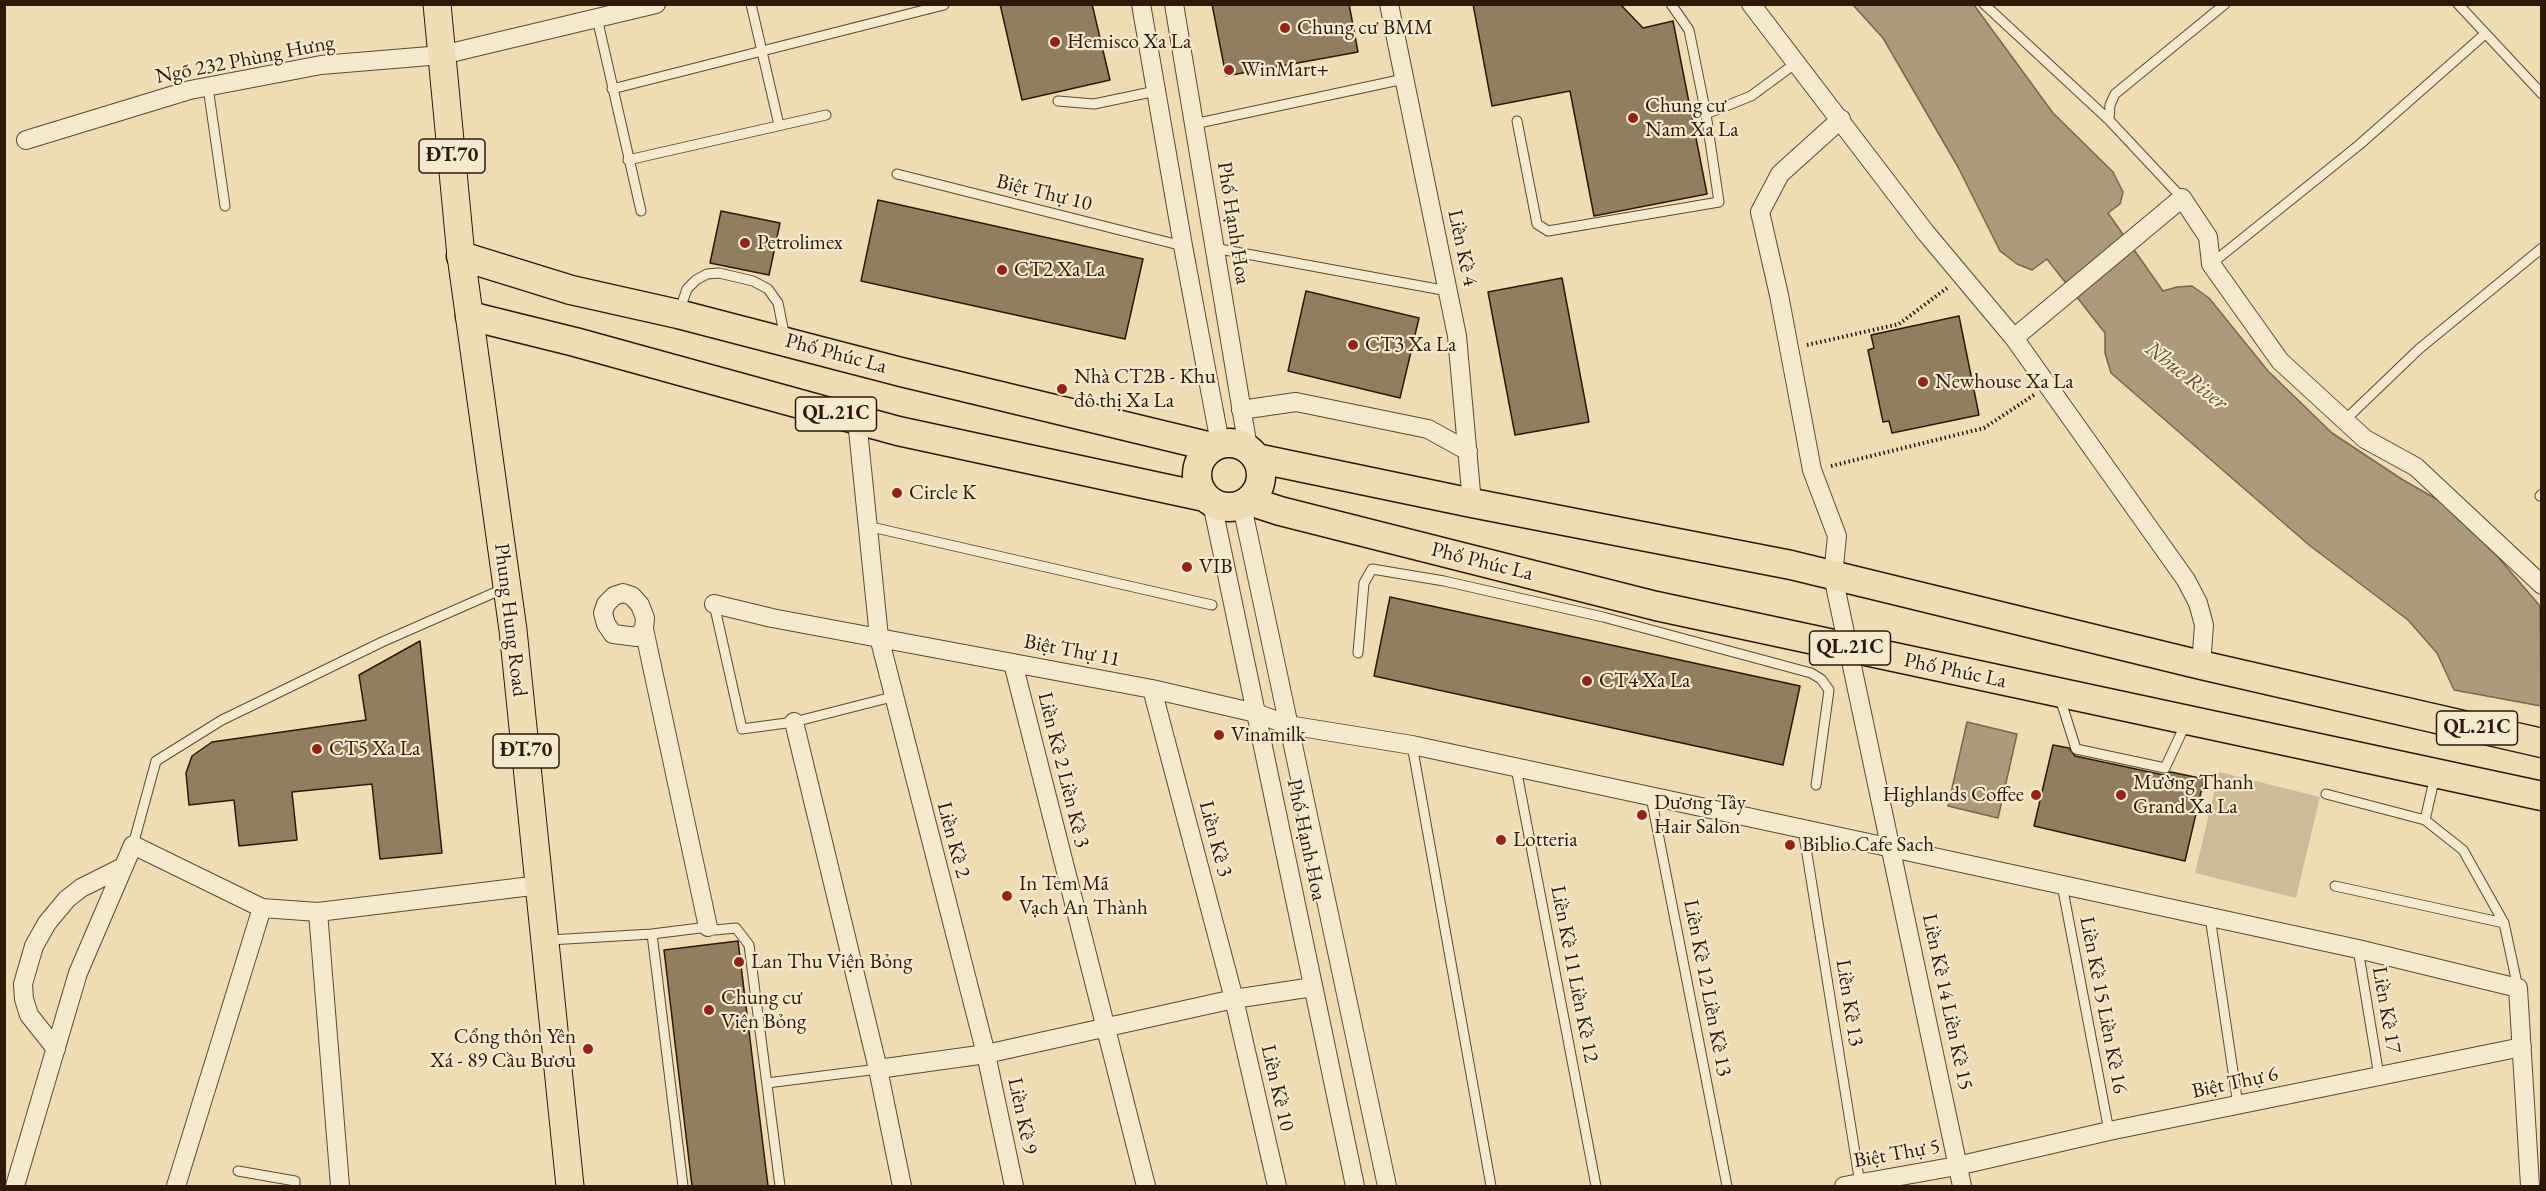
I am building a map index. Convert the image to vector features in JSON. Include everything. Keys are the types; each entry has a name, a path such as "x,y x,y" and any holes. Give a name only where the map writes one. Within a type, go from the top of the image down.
{"highway":[{"name":"Phố Phúc La","path":"461,256 571,290 785,340 901,372 1216,445"},
{"name":"QL.21C","path":"470,316 575,342 857,420 1209,500"},
{"path":"1234,443 1252,453 1261,469 1261,481 1257,492 1245,503 1222,507 1209,500 1198,488 1198,465 1203,455 1216,445 1234,443"},
{"name":"QL.21C","path":"1252,453 1472,503 1833,576 2201,665 2541,743"},
{"name":"Phố Phúc La","path":"1245,503 1280,511 1607,606 1848,648 2445,776"},
{"name":"QL.21C","path":"2445,776 2541,796"}],"main road":[{"name":"ĐT.70","path":"437,4 442,55"},
{"name":"Phung Hung Road","path":"442,55 461,256 507,587 546,940 570,1186"}],"street":[{"name":"Ngõ 232 Phùng Hưng","path":"26,140 190,90 321,65 442,55 656,4"},
{"path":"1141,4 1216,445"},
{"name":"Phố Hạnh Hoa","path":"1174,4 1241,410 1252,453"},
{"name":"Liền Kề 4","path":"1389,4 1457,336 1472,503"},
{"path":"1750,4 1841,119 1926,233 2014,338 2186,580 2198,603 2204,625 2201,665"},
{"name":"Liền Kề 14 Liền Kề 15","path":"1841,119 1780,174 1760,212 1812,470 1837,536 1833,576 1962,1186"},
{"path":"2014,338 2182,198 2208,237 2211,264 2280,361 2365,439 2416,467 2541,585"},
{"path":"1241,410 1296,402 1428,429 1467,451"},
{"name":"Liền Kề 2","path":"857,420 879,638 892,697 986,1054"},
{"name":"Phố Hạnh Hoa","path":"1209,500 1355,1186"},
{"name":"Phố Hạnh Hoa","path":"1245,503 1288,724 1387,1186"},
{"name":"Biệt Thự 11","path":"714,604 772,618 1152,689 1256,713 1288,724 1412,746 1651,796 2358,949 2518,988"},
{"path":"645,629 708,927"},
{"name":"Liền Kề 2 Liền Kề 3","path":"1013,663 1146,1186"},
{"name":"Liền Kề 3","path":"1152,689 1234,999"},
{"path":"794,722 878,1069 902,1186"},
{"path":"15,1186 78,973 133,845 262,908 318,912 540,885"},
{"path":"56,1049 29,1015 24,999 23,984 34,946 46,923 67,899 81,888 123,867"},
{"path":"177,1186 262,908"},
{"path":"318,912 340,1186"},
{"path":"878,1069 986,1054 1234,999 1313,987"},
{"path":"2518,988 2530,1186"},
{"name":"Liền Kề 10","path":"1234,999 1277,1186"},
{"name":"Biệt Thự 6","path":"1957,1166 2109,1131 2522,1047"},
{"name":"Liền Kề 9","path":"986,1054 1014,1186"},
{"name":"Biệt Thự 5","path":"1852,1185 1957,1166"}],"lane":[{"path":"751,4 778,125"},
{"path":"1517,121 1537,224 1548,231 1719,202 1706,114 1689,30 1671,4"},
{"path":"2109,120 2110,105 2115,94 2225,4"},
{"path":"2458,4 2541,94"},
{"path":"612,89 944,5"},
{"path":"1989,6 2109,120 2182,198"},
{"path":"597,18 641,211"},
{"path":"2211,264 2359,145 2485,34"},
{"path":"1706,114 1751,96 1796,63"},
{"path":"1194,124 1404,80"},
{"path":"208,87 225,206"},
{"path":"1058,101 1094,104 1156,91"},
{"path":"628,160 826,115"},
{"name":"Biệt Thự 10","path":"897,174 1183,246"},
{"path":"1214,248 1448,291"},
{"path":"2345,420 2419,349 2541,248"},
{"path":"678,314 687,289 707,274 719,273 753,281 768,289 778,303 785,340"},
{"path":"867,526 1212,605"},
{"path":"1358,653 1364,583 1372,569 1607,606 1811,673 1821,679 1828,690 1816,785"},
{"path":"133,845 156,761 222,720 382,642 507,587"},
{"path":"714,604 742,729 794,722 892,697"},
{"path":"2059,693 2076,749 2165,768 2188,721"},
{"path":"1412,746 1491,1186"},
{"name":"Liền Kề 11 Liền Kề 12","path":"1516,768 1596,1186"},
{"path":"2425,820 2445,776"},
{"path":"2326,794 2425,820 2463,850 2504,923 2518,988"},
{"name":"Liền Kề 12 Liền Kề 13","path":"1651,796 1727,1186"},
{"name":"Liền Kề 13","path":"1803,829 1852,1185"},
{"name":"Liền Kề 15 Liền Kề 16","path":"2062,885 2109,1131"},
{"path":"2335,886 2504,923"},
{"path":"2210,917 2238,1105"},
{"path":"546,940 652,934 708,927 715,930 736,928 749,945 780,1186"},
{"path":"652,934 683,1186"},
{"name":"Liền Kề 17","path":"2358,949 2379,1076"},
{"path":"767,1083 878,1069"},
{"path":"238,1171 295,1181 294,1186"}],"path":[{"path":"1789,349 1899,324 1963,276"},
{"path":"1812,470 1984,428 2048,385"}],"shaded area":[{"path":"2219,772 2320,797 2296,898 2195,873"}],"water":[{"name":"Nhue River","path":"1853,5 1974,5 2053,113 2113,172 2123,192 2120,204 2108,213 2163,291 2192,286 2209,298 2268,371 2332,433 2403,480 2440,501 2498,557 2540,606 2541,706 2454,690 2437,653 2408,620 2309,545 2111,373 2105,353 2105,333 2047,259 2032,270 2017,264 2000,251 1958,167 1883,38"},
{"path":"1967,722 2017,734 1998,818 1948,806"}],"building":[{"name":"Hemisco Xa La","path":"1000,4 1092,4 1110,80 1022,100"},
{"name":"Chung cư BMM","path":"1212,4 1349,4 1358,52 1226,76"},
{"name":"Chung cư Nam Xa La","path":"1473,4 1620,4 1643,28 1673,21 1707,194 1594,216 1570,91 1492,106"},
{"name":"CT2 Xa La","path":"878,200 1143,259 1125,339 861,281"},
{"name":"Petrolimex","path":"721,211 780,223 769,275 710,263"},
{"path":"1562,278 1589,422 1515,435 1488,292"},
{"name":"CT3 Xa La","path":"1306,291 1419,318 1400,398 1288,371"},
{"name":"Newhouse Xa La","path":"1959,316 1979,415 1892,433 1889,421 1883,422 1868,350 1874,348 1871,335"},
{"name":"CT4 Xa La","path":"1390,597 1800,686 1783,765 1374,676"},
{"name":"CT5 Xa La","path":"420,641 442,853 380,859 372,784 292,792 297,840 239,846 234,800 189,805 186,773 192,756 212,742 366,720 359,675"},
{"name":"Mường Thanh Grand Xa La","path":"2053,745 2069,748 2075,756 2164,775 2171,772 2204,779 2185,861 2034,826"},
{"name":"Chung cư Viện Bỏng","path":"738,941 768,1186 692,1186 664,950"}],"place":[{"name":"Chung cư BMM","path":"1285,28"},
{"name":"Hemisco Xa La","path":"1055,42"},
{"name":"WinMart+","path":"1229,70"},
{"name":"Chung cư Nam Xa La","path":"1633,118"},
{"name":"Petrolimex","path":"745,243"},
{"name":"CT2 Xa La","path":"1002,270"},
{"name":"CT3 Xa La","path":"1353,345"},
{"name":"Newhouse Xa La","path":"1923,382"},
{"name":"Nhà CT2B - Khu đô thị Xa La","path":"1062,389"},
{"name":"Circle K","path":"897,493"},
{"name":"VIB","path":"1187,567"},
{"name":"CT4 Xa La","path":"1587,681"},
{"name":"Vinamilk","path":"1219,735"},
{"name":"CT5 Xa La","path":"317,749"},
{"name":"Highlands Coffee","path":"2036,795"},
{"name":"Mường Thanh Grand Xa La","path":"2121,795"},
{"name":"Dương Tây Hair Salon","path":"1642,815"},
{"name":"Lotteria","path":"1501,840"},
{"name":"Biblio Cafe Sach","path":"1790,845"},
{"name":"In Tem Mã Vạch An Thành","path":"1007,896"},
{"name":"Lan Thu Viện Bỏng","path":"739,962"},
{"name":"Chung cư Viện Bỏng","path":"709,1010"},
{"name":"Cổng thôn Yên Xá - 89 Cầu Bươu","path":"588,1049"}]}
